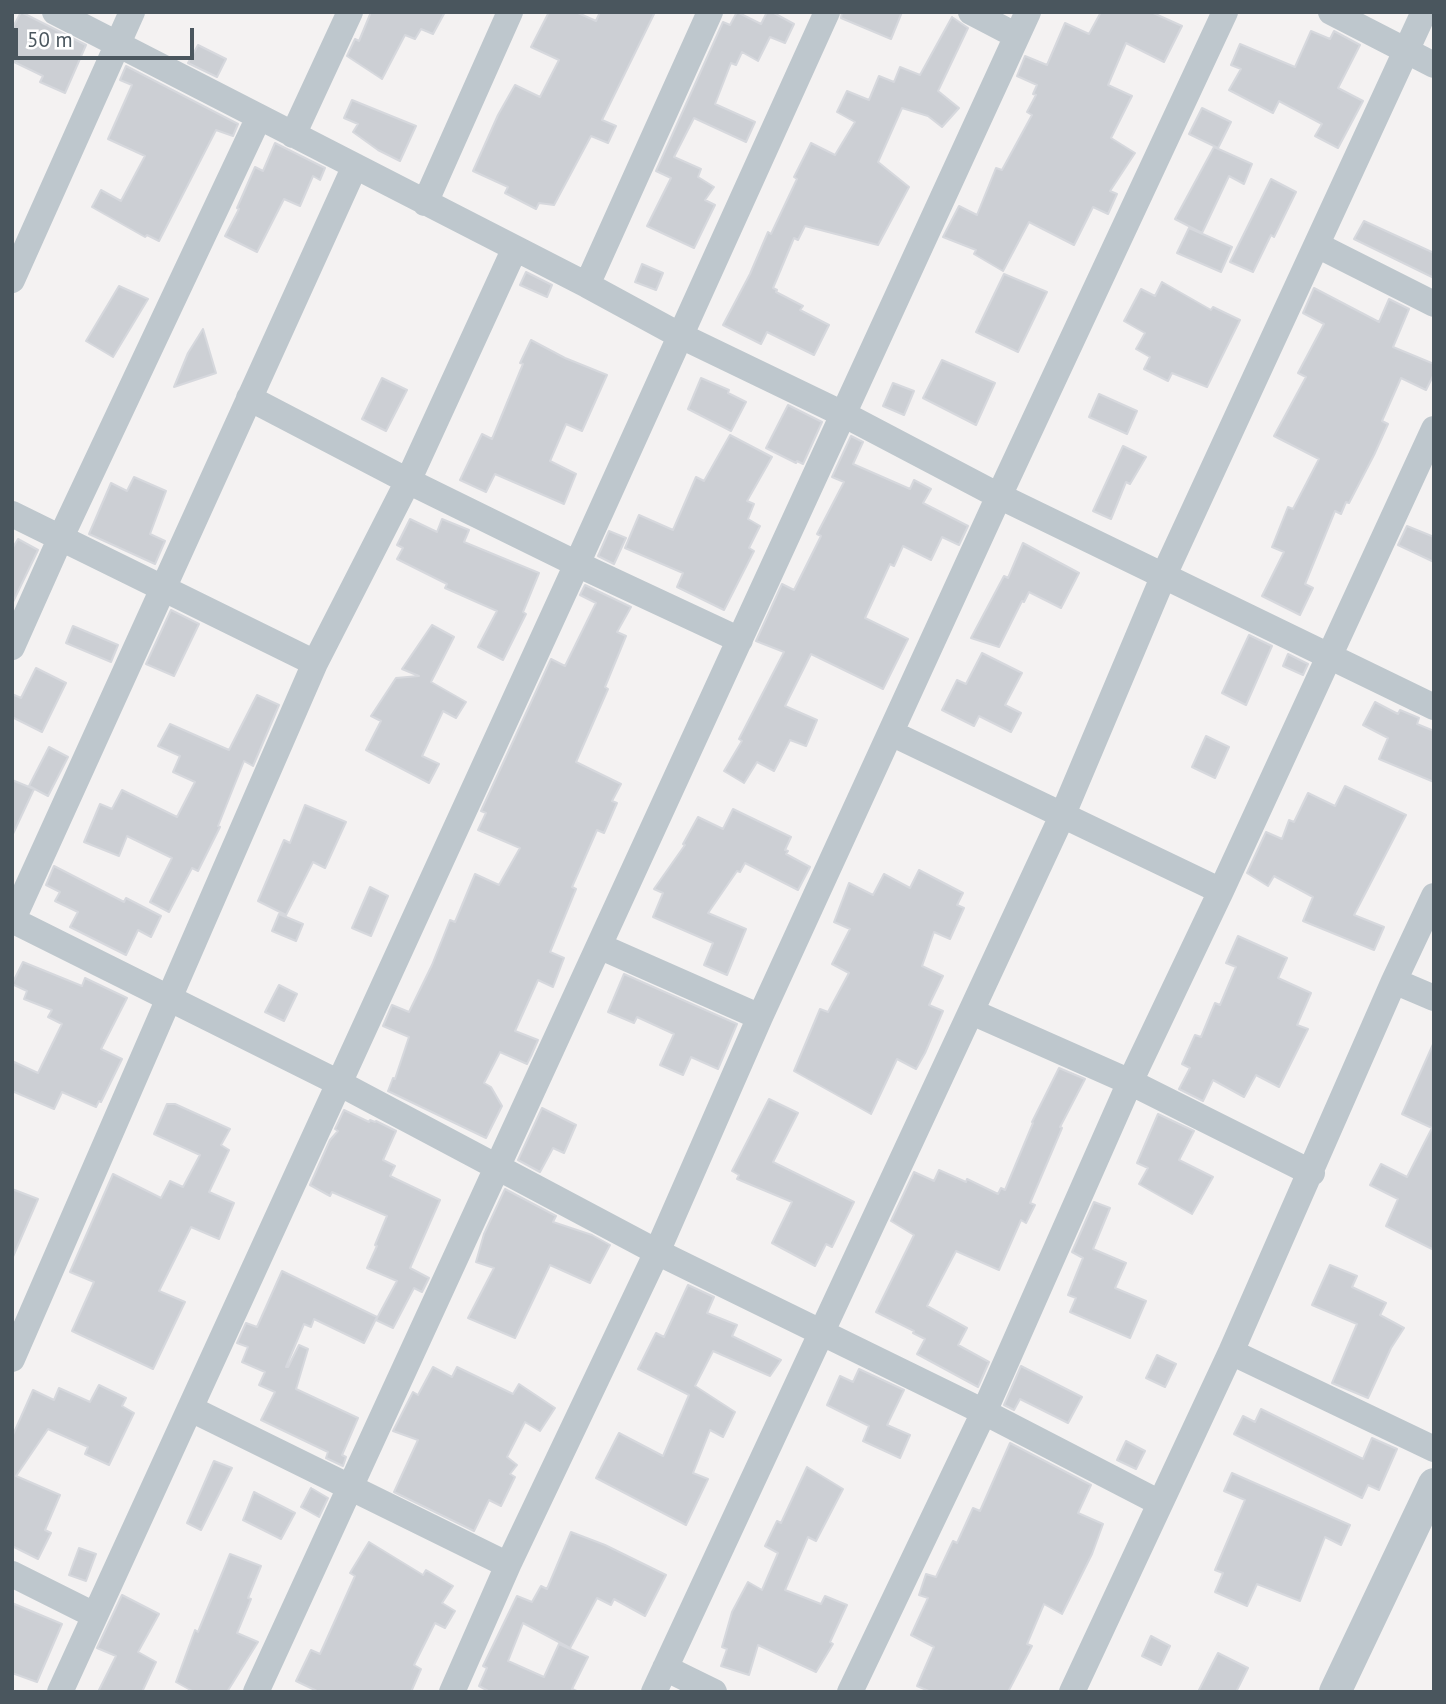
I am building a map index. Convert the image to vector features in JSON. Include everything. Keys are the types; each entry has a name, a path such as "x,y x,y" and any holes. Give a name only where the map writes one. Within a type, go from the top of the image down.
{"street":[{"path":"55,12 587,285 679,335 845,415 999,496 1434,707"},
{"path":"12,280 132,12"},
{"path":"293,135 350,12"},
{"path":"425,203 510,12"},
{"path":"587,285 710,12"},
{"path":"60,1692 578,564 827,12"},
{"path":"256,1692 1023,24 971,12"},
{"path":"452,1692 508,1565 656,1252 760,1017 999,496 1225,12"},
{"path":"1331,12 1434,65"},
{"path":"654,1692 1063,814 1164,575 1424,12"},
{"path":"12,647 259,117"},
{"path":"355,166 12,920 339,1083 656,1252 984,1412 1160,1503"},
{"path":"1317,245 1434,304"},
{"path":"12,1359 19,1329 169,998 315,663 408,481 515,248"},
{"path":"249,398 408,481 740,640"},
{"path":"850,1692 984,1412 1130,1082 1434,429"},
{"path":"12,514 315,663"},
{"path":"891,733 1221,891"},
{"path":"1082,1688 1160,1503 1312,1173 1394,981 1434,896"},
{"path":"599,946 760,1017"},
{"path":"1394,981 1434,998"},
{"path":"972,1012 1130,1082 1312,1173"},
{"path":"1231,1352 1434,1449"},
{"path":"191,1409 508,1565"},
{"path":"1335,1692 1430,1504"},
{"path":"12,1574 94,1615"},
{"path":"665,1668 714,1692"}],"building":[{"path":"21,12 86,45 65,93 40,82 43,76 12,61 12,29"},
{"path":"371,12 445,12 433,34 421,29 415,39 405,35 382,79 347,56 355,39 359,41"},
{"path":"549,12 576,12 596,21 600,12 655,12 602,120 616,126 608,143 591,136 554,205 539,203 536,209 505,193 508,187 473,171 498,115 515,85 540,97 559,60 531,47"},
{"path":"737,12 761,24 767,12 772,12 794,24 785,43 770,37 758,61 742,52 736,65 731,63 715,104 755,122 746,142 694,118 674,157 701,169 698,177 714,187 705,200 715,205 694,248 647,226 671,178 656,171 723,22 730,25"},
{"path":"842,12 902,12 891,39 841,18"},
{"path":"1101,12 1151,12 1182,26 1164,62 1126,43 1108,85 1132,96 1111,138 1135,153 1110,191 1117,194 1108,214 1093,207 1074,245 1029,222 1003,271 974,254 976,250 943,237 959,206 977,215 996,168 1002,170 1032,115 1027,112 1036,95 1033,94 1037,85 1017,76 1025,56 1047,65 1065,23 1089,34"},
{"path":"952,17 968,28 938,91 959,108 942,127 928,116 902,108 878,162 909,187 878,245 805,226 798,240 794,238 773,288 803,306 800,310 829,325 814,355 767,332 761,344 723,325 768,232 771,234 811,143 835,155 855,122 837,112 847,91 869,100 879,76 894,82 900,67 920,75"},
{"path":"1311,31 1330,39 1334,31 1360,45 1338,88 1363,101 1338,148 1315,136 1322,124 1279,101 1273,113 1229,90 1241,69 1231,65 1240,44 1295,67"},
{"path":"198,45 226,59 217,77 188,63"},
{"path":"126,66 238,124 233,136 216,130 159,241 147,235 145,237 92,207 101,190 121,201 145,156 108,139 132,85 120,80"},
{"path":"352,100 416,126 400,161 378,150 353,132 358,124 344,118"},
{"path":"1202,108 1231,122 1218,148 1189,134"},
{"path":"275,143 325,168 320,180 313,176 300,206 284,199 257,252 225,236 255,167 263,171"},
{"path":"1214,147 1252,164 1244,184 1229,176 1202,233 1175,219"},
{"path":"1271,179 1296,192 1253,272 1230,262"},
{"path":"1364,221 1434,253 1434,278 1354,239"},
{"path":"1189,228 1232,247 1221,272 1177,253"},
{"path":"642,264 663,273 656,290 635,282"},
{"path":"526,272 552,285 547,297 520,285"},
{"path":"1004,274 1047,292 1018,352 976,332"},
{"path":"1162,282 1211,310 1213,307 1240,320 1207,387 1172,373 1168,381 1144,369 1150,357 1136,349 1145,333 1124,321 1141,289 1155,296"},
{"path":"119,286 148,299 113,357 86,341"},
{"path":"1314,288 1379,322 1389,299 1409,309 1393,347 1434,364 1434,374 1426,390 1401,378 1382,421 1388,424 1374,455 1349,503 1346,502 1341,514 1335,511 1305,584 1313,588 1300,615 1262,596 1284,552 1272,547 1288,507 1293,509 1319,459 1274,436 1306,377 1298,373 1324,324 1303,313"},
{"path":"203,329 216,373 174,387 188,353"},
{"path":"531,340 565,358 607,375 582,431 566,424 550,461 576,474 564,504 495,474 486,492 460,480 482,434 492,439"},
{"path":"942,360 995,383 976,425 923,398"},
{"path":"382,378 407,390 386,431 362,419"},
{"path":"701,378 729,390 728,393 746,402 731,431 688,409"},
{"path":"893,383 914,391 904,415 883,406"},
{"path":"1099,394 1137,411 1127,434 1089,417"},
{"path":"788,405 822,422 803,464 766,448"},
{"path":"730,435 772,457 747,501 754,504 748,519 760,526 749,548 754,551 724,610 677,587 683,573 625,548 639,515 673,530 696,477 704,481"},
{"path":"851,436 863,442 853,464 910,489 914,480 931,489 923,503 968,526 959,545 942,537 931,560 903,546 894,566 890,564 865,618 908,639 883,689 811,654 785,706 817,720 806,746 790,740 774,771 757,762 744,783 724,771 742,741 739,739 784,652 756,641 782,584 794,590 821,536 817,534 844,482 832,477"},
{"path":"1123,446 1146,457 1130,484 1126,482 1111,519 1093,511"},
{"path":"134,477 166,491 150,534 165,541 155,564 89,534 111,483 127,491"},
{"path":"410,519 437,532 442,519 469,530 464,542 539,573 523,612 526,614 503,660 478,647 497,611 445,588 447,584 397,559 403,548 397,545"},
{"path":"1407,526 1434,537 1434,562 1398,545"},
{"path":"609,531 626,538 614,564 598,556"},
{"path":"18,539 38,550 12,604 12,549"},
{"path":"1023,543 1079,573 1061,608 1029,592 999,647 971,638 1004,576 1008,578"},
{"path":"585,585 631,607 617,632 626,636 605,687 608,689 576,762 621,784 612,801 617,803 604,833 597,830 572,887 576,889 550,952 564,958 553,987 538,980 515,1031 538,1040 531,1056 527,1064 500,1052 484,1083 491,1087 502,1106 486,1138 388,1091 393,1078 395,1079 409,1037 383,1026 392,1005 409,1012 450,920 455,922 475,874 499,885 520,848 478,830 486,813 481,811 551,659 565,666 596,603 580,595"},
{"path":"171,610 199,624 174,676 146,664"},
{"path":"432,625 454,637 431,682 466,702 456,718 443,711 422,756 439,764 429,783 366,750 381,721 371,716 396,678 419,676 402,669"},
{"path":"73,626 118,645 111,662 66,643"},
{"path":"1249,635 1272,646 1246,705 1222,693"},
{"path":"982,653 1022,673 1005,705 1021,713 1011,732 979,716 974,726 942,710 957,680 966,684"},
{"path":"1288,654 1308,664 1303,675 1283,666"},
{"path":"36,668 66,683 42,732 12,717 12,694 21,698"},
{"path":"257,695 279,705 253,766 244,761 218,826 220,827 198,871 192,868 169,912 150,902 172,858 127,836 119,856 84,842 100,804 112,809 122,790 177,817 195,782 173,772 180,756 158,746 170,724 229,750"},
{"path":"1375,702 1398,714 1400,710 1419,718 1417,724 1434,731 1434,782 1379,759 1388,738 1363,725"},
{"path":"1206,736 1229,747 1215,778 1192,767"},
{"path":"49,747 68,757 48,796 29,786"},
{"path":"12,780 34,789 12,836"},
{"path":"1345,786 1406,815 1354,915 1384,927 1374,950 1303,921 1313,897 1274,876 1268,886 1247,873 1266,832 1282,839 1289,820 1294,822 1308,793 1335,806"},
{"path":"305,805 346,822 325,868 313,862 286,915 258,901 284,840 290,843"},
{"path":"733,809 791,837 786,854 810,867 798,890 745,863 740,872 737,871 708,913 746,929 727,975 704,965 713,943 653,917 663,893 654,889 685,845 683,844 698,817 723,829"},
{"path":"54,866 124,902 126,898 161,916 151,937 138,930 126,955 70,927 78,912 55,901 60,892 46,885"},
{"path":"919,870 963,893 957,905 964,908 950,939 934,932 922,966 943,976 929,1005 943,1011 925,1053 916,1069 897,1059 871,1114 794,1071 820,1009 828,1012 849,973 832,964 850,929 834,922 849,883 873,895 884,874 910,888"},
{"path":"370,887 388,896 371,936 352,928"},
{"path":"279,914 303,924 296,941 272,931"},
{"path":"1238,936 1287,958 1278,978 1311,993 1297,1025 1308,1029 1279,1087 1256,1075 1244,1097 1213,1080 1203,1101 1179,1089 1190,1068 1182,1064 1195,1035 1201,1037 1215,1003 1220,1005 1236,967 1226,963"},
{"path":"23,962 82,986 85,978 127,998 101,1049 122,1059 96,1107 62,1092 54,1109 12,1091 12,1061 38,1073 62,1024 48,1017 52,1010 24,999 27,991 12,984"},
{"path":"624,974 737,1024 718,1069 691,1057 683,1075 660,1065 674,1034 637,1017 634,1023 608,1012"},
{"path":"279,985 297,994 284,1021 265,1012"},
{"path":"1434,1042 1434,1250 1386,1226 1398,1199 1370,1185 1381,1164 1407,1177 1432,1128 1402,1114"},
{"path":"1059,1068 1085,1079 1060,1127 1062,1128 1030,1203 1035,1205 1026,1223 1021,1220 999,1270 956,1251 927,1306 967,1328 958,1345 989,1362 978,1387 917,1354 925,1339 876,1312 914,1235 891,1221 914,1172 934,1181 939,1170 966,1182 967,1179 998,1194 1001,1188 1005,1190 1032,1122"},
{"path":"769,1099 798,1113 773,1162 854,1202 832,1247 826,1244 815,1266 772,1243 792,1202 737,1179 739,1175 732,1171"},
{"path":"167,1104 175,1104 230,1129 221,1145 229,1150 209,1192 234,1203 219,1239 191,1227 159,1291 185,1302 153,1369 72,1331 94,1282 70,1272 113,1174 161,1198 170,1181 183,1187 200,1155 154,1134"},
{"path":"542,1108 576,1125 564,1153 553,1148 540,1172 518,1160"},
{"path":"344,1110 396,1131 383,1160 395,1166 390,1176 440,1200 410,1268 429,1278 422,1292 414,1288 393,1328 376,1320 397,1281 367,1268 387,1216 332,1192 330,1196 310,1185 330,1140 338,1131 335,1129"},
{"path":"1158,1114 1194,1131 1179,1160 1213,1177 1192,1214 1139,1184 1148,1168 1137,1163"},
{"path":"12,1189 38,1199 12,1259"},
{"path":"505,1189 556,1216 553,1222 592,1235 610,1245 590,1283 550,1265 515,1338 468,1318 494,1268 476,1262 484,1234"},
{"path":"1094,1202 1110,1208 1093,1249 1126,1263 1115,1288 1146,1301 1130,1338 1070,1312 1076,1298 1068,1295 1083,1258 1072,1252"},
{"path":"1330,1265 1357,1276 1352,1287 1386,1303 1380,1315 1404,1328 1391,1348 1368,1398 1332,1383 1357,1324 1312,1305"},
{"path":"282,1271 377,1317 364,1343 314,1319 311,1327 304,1324 286,1367 299,1345 308,1349 296,1389 358,1418 342,1455 346,1457 343,1466 326,1458 328,1452 261,1420 275,1392 259,1385 265,1372 242,1362 248,1347 237,1343 246,1323 257,1327"},
{"path":"688,1285 714,1297 707,1313 737,1325 732,1336 781,1360 770,1376 713,1351 695,1386 735,1412 723,1437 710,1430 693,1473 708,1479 686,1525 596,1478 619,1433 663,1456 689,1395 638,1369 656,1333 664,1337"},
{"path":"1157,1355 1176,1364 1165,1387 1146,1378"},
{"path":"1021,1366 1082,1397 1068,1423 1020,1399 1014,1410 1004,1405"},
{"path":"433,1367 452,1377 457,1367 513,1394 519,1384 555,1408 540,1431 525,1422 507,1457 517,1465 510,1474 515,1477 501,1506 489,1500 474,1531 394,1492 418,1440 393,1431 413,1392 418,1395"},
{"path":"859,1369 904,1390 887,1425 910,1435 900,1458 863,1441 869,1426 827,1405 840,1376 853,1382"},
{"path":"99,1385 126,1398 122,1406 134,1413 109,1465 85,1454 88,1447 48,1429 16,1476 60,1495 45,1530 51,1533 38,1559 12,1546 12,1437 33,1390 54,1400 59,1388 90,1402"},
{"path":"1261,1409 1363,1459 1372,1438 1397,1449 1379,1490 1368,1485 1362,1498 1234,1434 1243,1416 1255,1422"},
{"path":"1126,1441 1145,1451 1136,1469 1117,1460"},
{"path":"1010,1443 1091,1485 1078,1513 1103,1524 1092,1554 1062,1614 1044,1604 1027,1644 1032,1646 1008,1692 931,1692 917,1686 934,1647 911,1635 928,1598 919,1595 926,1574 936,1577 953,1541 957,1543 973,1508 980,1511"},
{"path":"214,1461 232,1468 201,1530 187,1523"},
{"path":"807,1467 843,1489 816,1541 808,1537 785,1590 821,1604 825,1596 847,1605 830,1642 833,1644 816,1672 758,1645 749,1675 721,1666 727,1649 722,1647 732,1612 748,1582 762,1590 778,1553 765,1546 777,1521 781,1523"},
{"path":"1232,1473 1350,1525 1341,1545 1325,1537 1300,1601 1257,1584 1247,1606 1215,1592 1223,1573 1215,1570 1245,1500 1224,1491"},
{"path":"311,1488 328,1498 319,1517 301,1507"},
{"path":"254,1492 295,1513 281,1539 243,1520"},
{"path":"571,1532 605,1545 666,1575 645,1616 614,1599 611,1605 597,1598 570,1648 523,1623 508,1661 544,1677 559,1644 588,1657 572,1689 579,1692 490,1692 479,1686 487,1668 483,1666 517,1596 532,1602 541,1586 547,1589"},
{"path":"369,1542 423,1575 426,1570 453,1586 442,1603 455,1611 445,1628 435,1623 414,1665 421,1669 411,1692 319,1692 296,1681 311,1650 320,1654 355,1576 350,1573"},
{"path":"79,1548 96,1554 86,1581 69,1575"},
{"path":"230,1554 261,1566 237,1633 258,1642 227,1692 194,1692 176,1682 195,1630 198,1632"},
{"path":"122,1595 159,1614 138,1652 156,1662 142,1692 98,1692 116,1656 97,1648"},
{"path":"12,1603 62,1624 37,1682 12,1673"},
{"path":"1151,1636 1170,1646 1161,1665 1142,1656"},
{"path":"1218,1653 1248,1668 1236,1692 1198,1692"}]}
